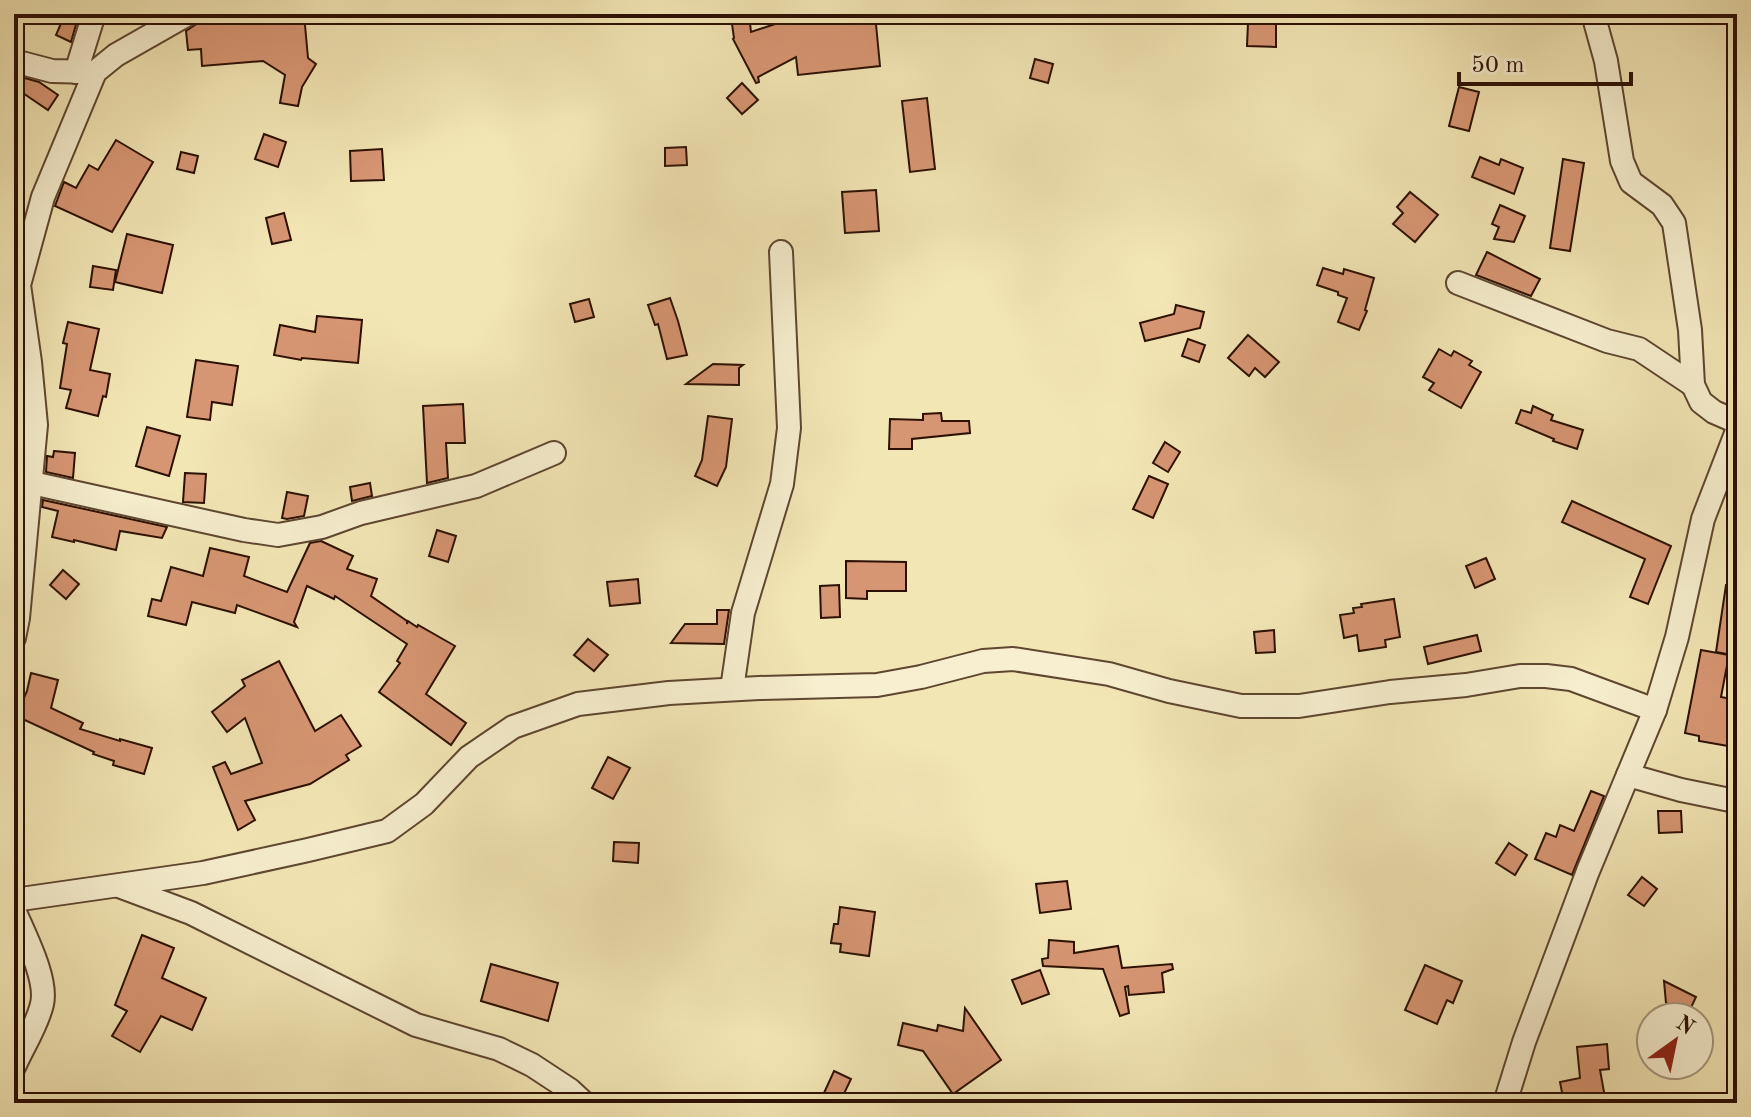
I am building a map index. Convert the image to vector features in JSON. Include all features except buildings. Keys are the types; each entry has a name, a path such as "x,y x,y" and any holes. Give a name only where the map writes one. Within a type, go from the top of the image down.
{"street":[{"path":"14,638 36,425 19,285 43,197 86,72 94,14"},
{"path":"14,61 52,71 86,72 188,14"},
{"path":"1593,14 1606,61 1622,161 1631,182 1662,205 1674,223 1690,330 1693,385 1701,402 1714,412 1737,422"},
{"path":"732,689 743,613 782,484 789,428 781,252"},
{"path":"1458,283 1607,341 1639,349 1693,385"},
{"path":"1737,405 1737,413"},
{"path":"1505,1103 1524,1042 1582,885 1655,710 1677,637 1703,519 1737,431"},
{"path":"32,483 278,535 322,527 361,513 476,486 554,453"},
{"path":"14,900 203,873 387,831 424,804 469,757 513,727 578,704 669,693 877,685 983,661 1013,659 1109,674 1241,706 1299,706 1520,676 1546,676 1571,679 1655,710"},
{"path":"1628,775 1681,790 1737,799"},
{"path":"118,885 191,913 416,1025 499,1049 532,1065 584,1103"},
{"path":"14,910 40,979 43,1001 37,1021 14,1067"}]}
